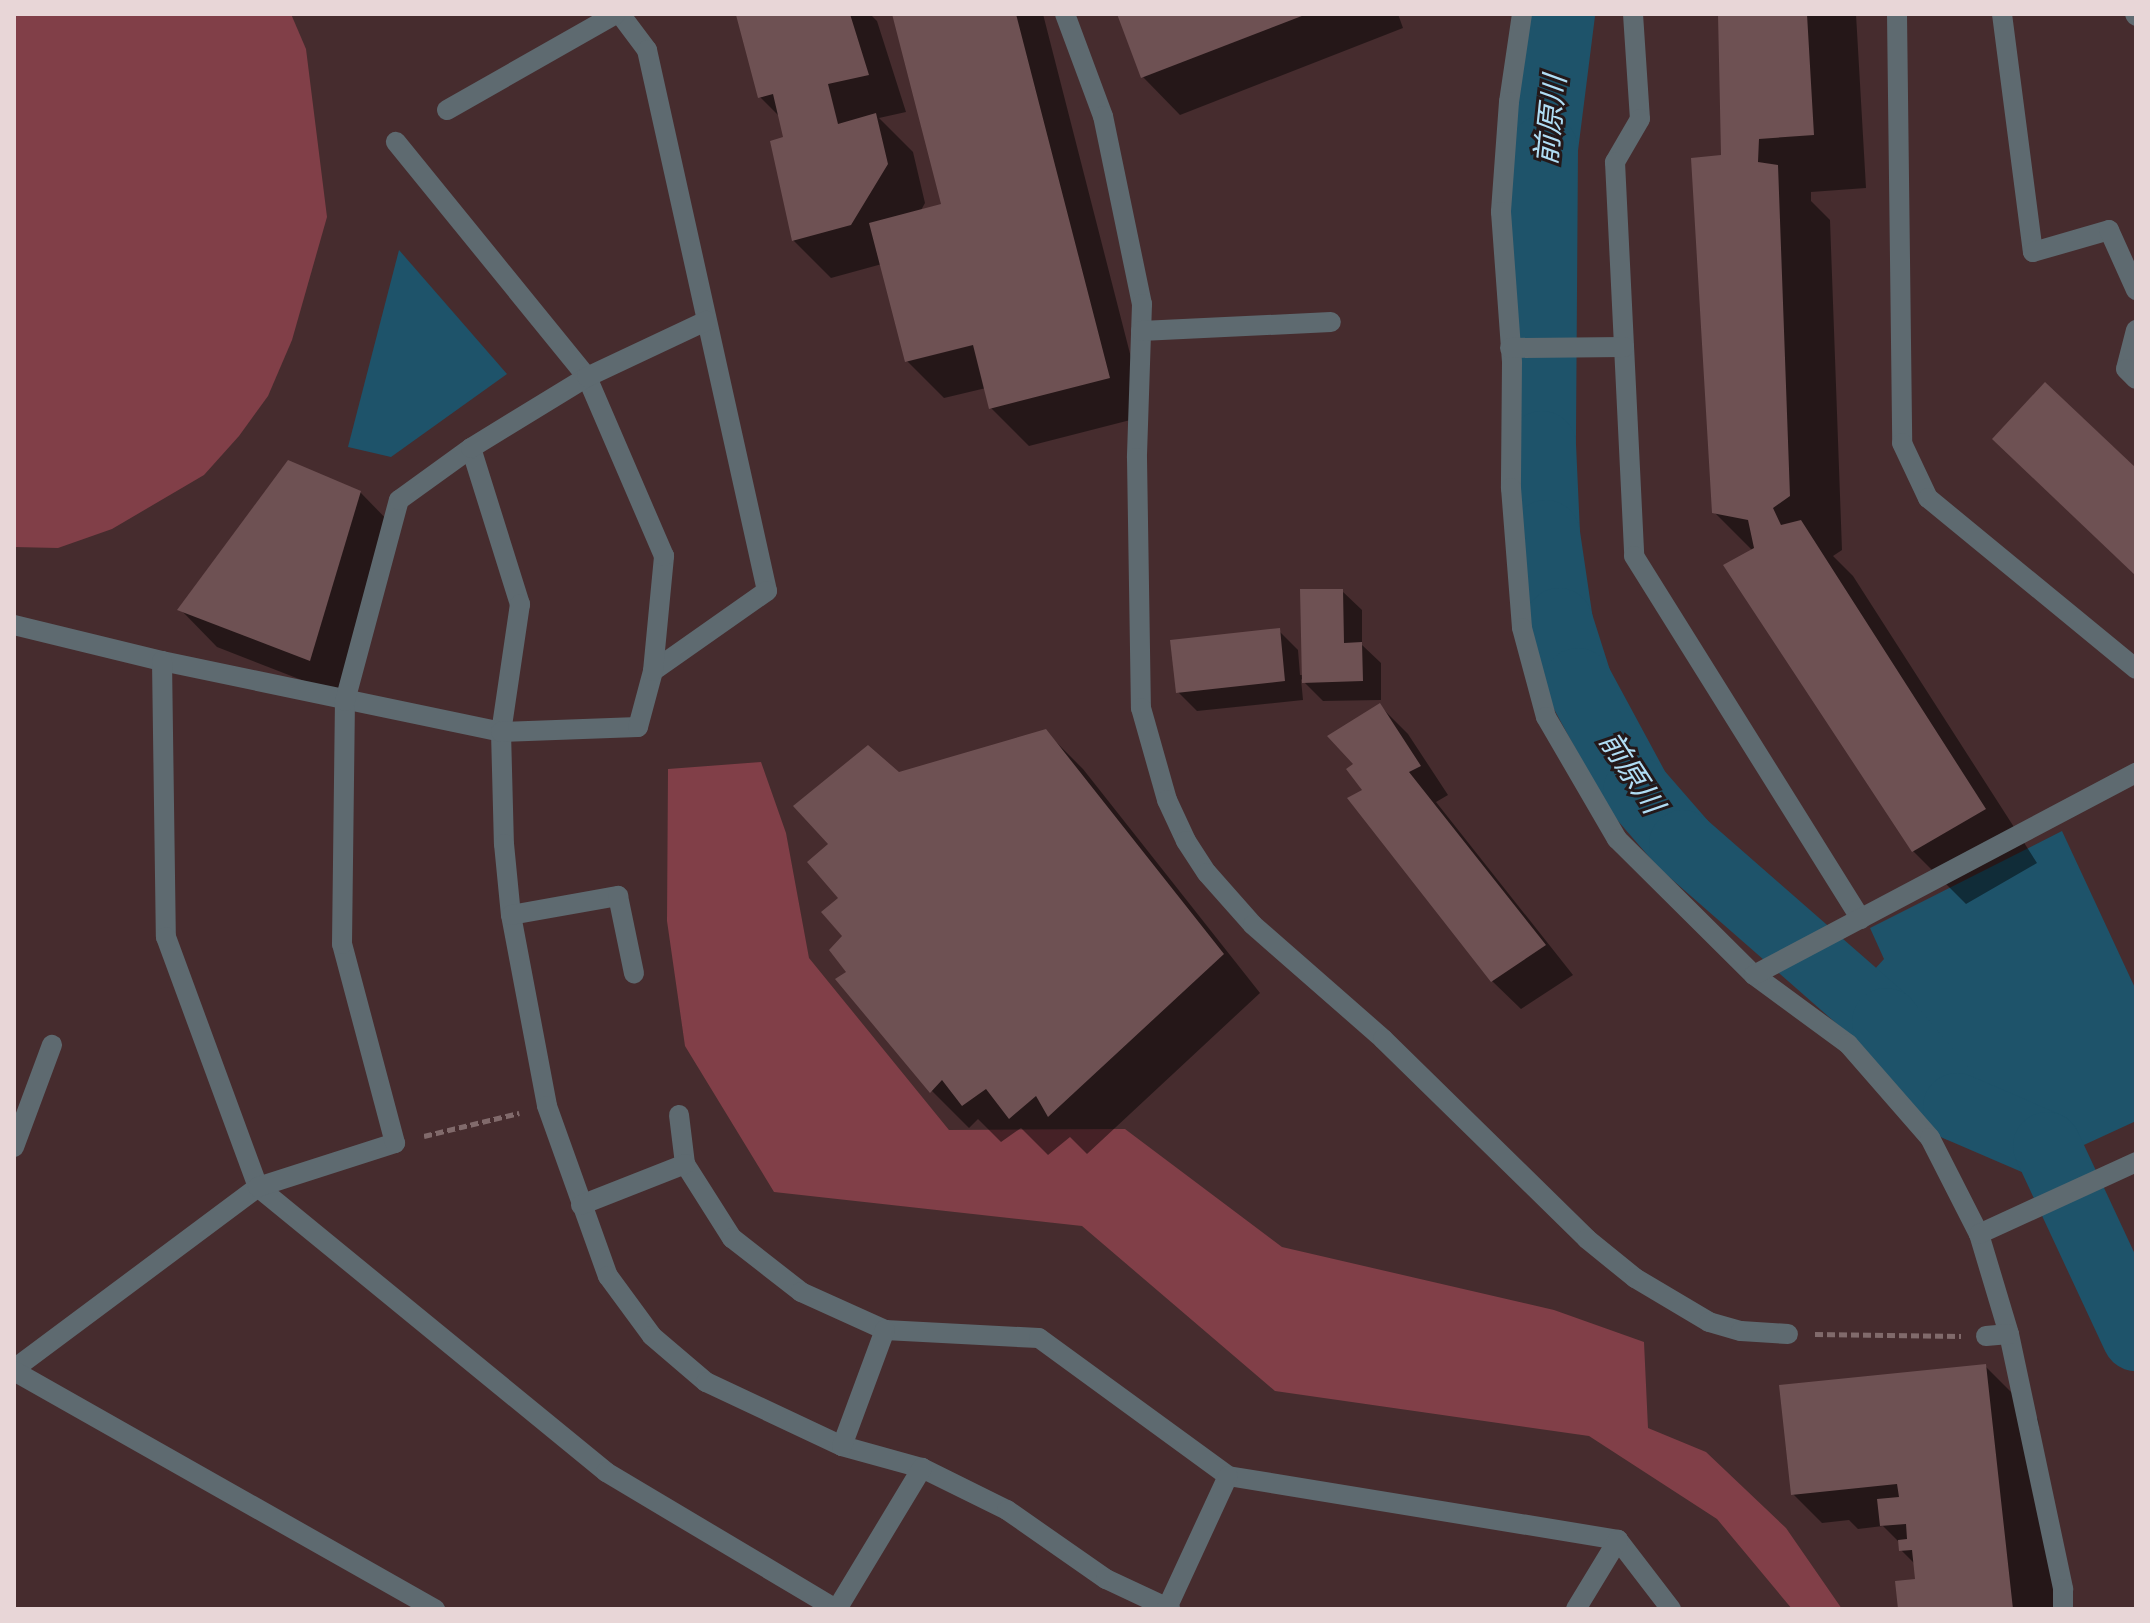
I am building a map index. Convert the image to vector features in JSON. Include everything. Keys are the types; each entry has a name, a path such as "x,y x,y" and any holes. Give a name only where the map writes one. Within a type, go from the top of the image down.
{"street":[{"path":"447,110 618,14 647,50 767,591 653,671"},
{"path":"1065,14 1103,116 1123,199 1142,304 1137,458 1141,708 1167,800 1186,841 1207,873 1253,925 1383,1039 1599,1249 1635,1278 1709,1322 1741,1331 1788,1334"},
{"path":"1522,14 1509,102 1501,212 1510,348 1511,488 1522,628 1546,717 1617,839 1754,975 1848,1044 1930,1138 1979,1234 2009,1334 2063,1589 2063,1609"},
{"path":"1633,14 1640,119 1615,162 1634,556 1861,919"},
{"path":"1897,14 1902,443 1928,498 2136,669"},
{"path":"2002,14 2033,252 2109,230 2136,290"},
{"path":"14,625 162,661 501,732 638,727 653,671 664,556 587,377 396,142"},
{"path":"435,1609 14,1370 258,1187 395,1143 342,944 345,701 399,500 471,448 587,377 706,321"},
{"path":"1141,331 1331,322"},
{"path":"2136,330 2126,369 2136,379"},
{"path":"1510,348 1624,347"},
{"path":"471,448 520,604 501,732 504,844 511,915 547,1106 608,1276 652,1336 706,1382 842,1446 922,1468 1007,1510 1106,1579 1168,1608 1228,1476"},
{"path":"162,661 166,937 258,1187 606,1472 836,1609 922,1468"},
{"path":"1754,975 2136,773"},
{"path":"511,915 618,896 634,973"},
{"path":"14,1147 52,1045"},
{"path":"679,1115 685,1164 732,1238 801,1292 885,1330 1039,1338 1228,1476 1618,1540 1671,1609"},
{"path":"1979,1234 2136,1162"},
{"path":"581,1205 685,1164"},
{"path":"842,1446 885,1330"},
{"path":"1986,1336 2009,1334"},
{"path":"1576,1609 1618,1540"}],"path":[{"path":"395,1143 547,1106"},
{"path":"1788,1334 1986,1336"}],"shaded area":[{"path":"14,14 291,14 306,49 327,217 292,340 268,396 239,436 204,475 112,529 58,548 14,547"},
{"path":"761,762 786,833 809,958 949,1130 1125,1129 1282,1247 1554,1310 1644,1342 1648,1428 1706,1452 1786,1528 1842,1609 1792,1609 1717,1519 1589,1436 1275,1391 1082,1226 774,1192 685,1046 667,921 668,769"}],"water":[{"path":"399,250 507,374 391,457 348,447"},
{"path":"2062,831 2136,990 2136,1121 2073,1150 2060,1126 2041,1112 1957,1078 1862,983 1884,959 1870,928"}],"building":[{"path":"850,14 869,75 828,84 838,124 876,113 888,164 851,225 792,241 770,141 783,137 773,94 758,98 736,15"},
{"path":"892,14 1016,14 1110,378 989,409 973,345 905,362 869,223 941,204"},
{"path":"1117,14 1307,14 1141,78"},
{"path":"1718,14 1807,14 1814,135 1759,139 1758,162 1778,165 1790,496 1773,508 1781,525 1801,520 1986,809 1912,852 1723,565 1754,548 1748,520 1712,513 1691,158 1721,155"},
{"path":"2045,382 2136,468 2136,576 1992,439"},
{"path":"288,460 361,491 310,661 177,610"},
{"path":"1300,589 1343,589 1344,643 1362,642 1363,681 1302,683"},
{"path":"1280,628 1285,681 1176,693 1170,640"},
{"path":"1380,703 1421,766 1409,772 1546,945 1491,982 1347,798 1362,790 1346,769 1353,764 1327,736"},
{"path":"1046,729 1224,954 1048,1117 1036,1096 1009,1119 986,1089 962,1106 942,1080 930,1093 835,979 846,972 829,950 842,936 821,912 838,898 807,862 828,844 793,806 868,745 899,772"},
{"path":"1986,1364 2013,1609 1898,1609 1895,1581 1915,1579 1912,1550 1899,1551 1898,1540 1907,1539 1906,1524 1880,1526 1877,1499 1899,1497 1897,1484 1791,1495 1779,1385"}],"waterway":[{"name":"前原川","path":"1561,14 1544,149 1542,445 1546,534 1559,622 1578,682 1637,791 1683,844 1886,1022 1957,1107 2047,1146 2136,1337"}]}
